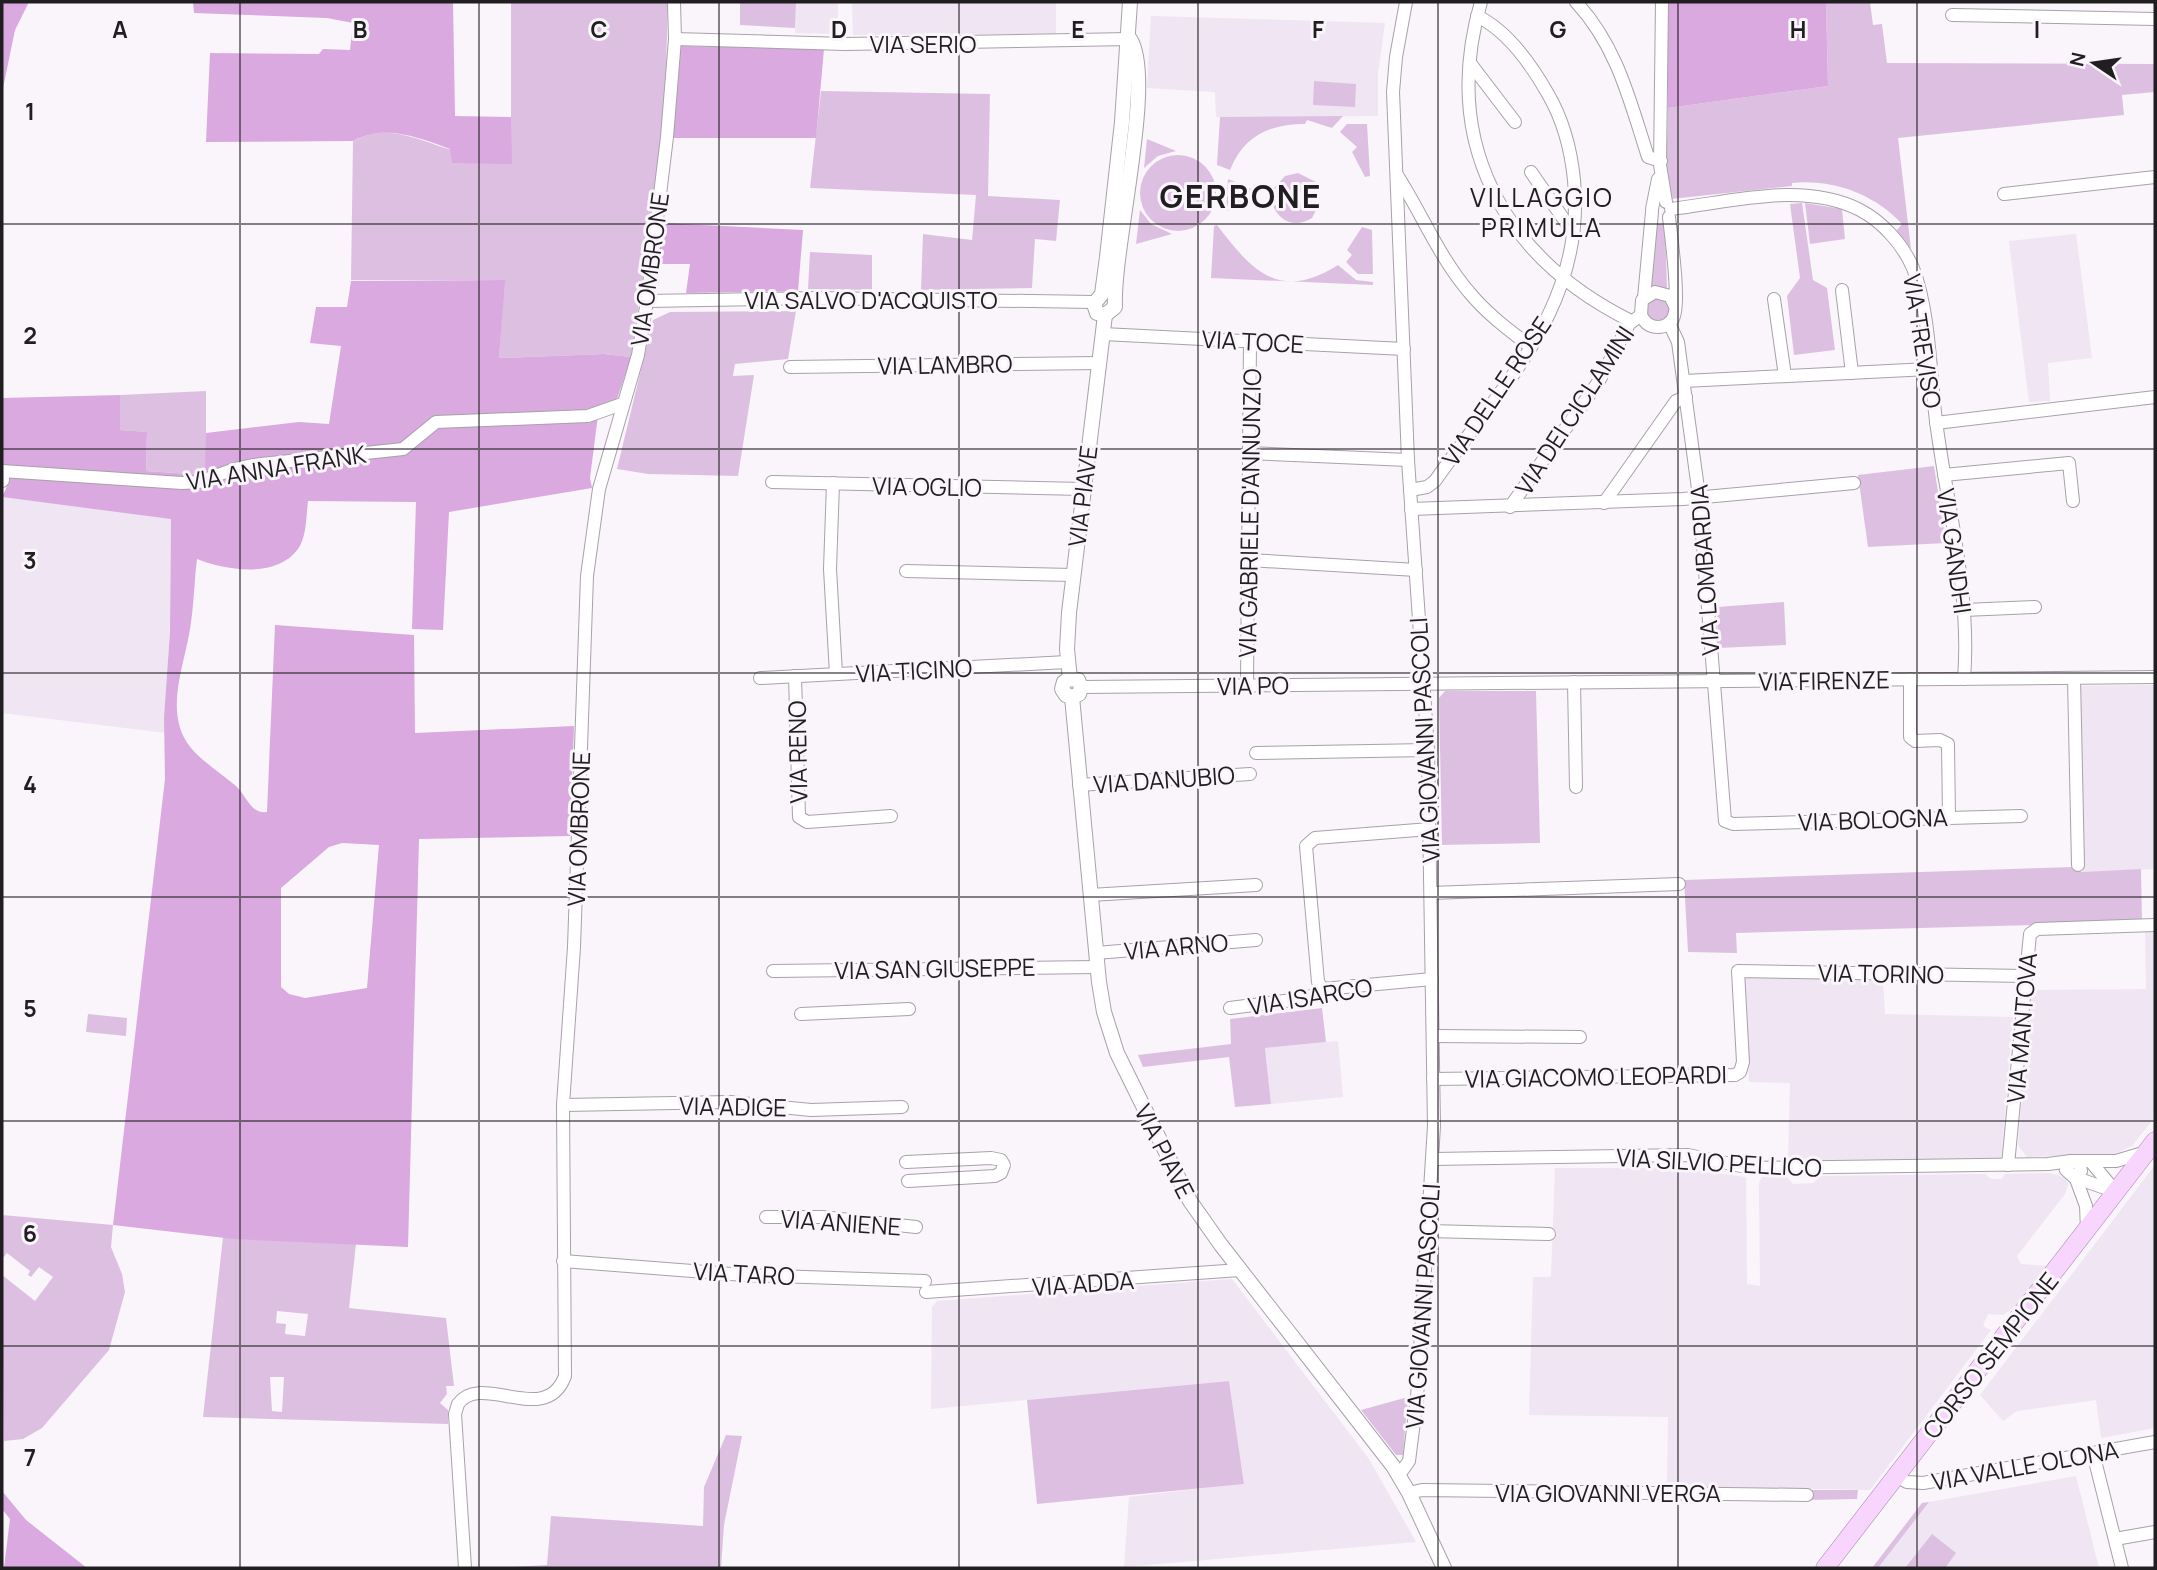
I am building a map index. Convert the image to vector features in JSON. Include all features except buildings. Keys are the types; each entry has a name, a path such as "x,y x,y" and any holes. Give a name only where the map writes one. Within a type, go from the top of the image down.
{"main road":[{"name":"CORSO SEMPIONE","path":"1825,1568 2151,1147"}],"street":[{"name":"VIA OMBRONE","path":"465,1568 456,1409 461,1399 475,1394 538,1399 552,1396 561,1388 565,1376 563,1105 574,947 587,576 599,489 638,355 647,301 667,137 675,39 674,2"},
{"path":"1103,298 1122,122 1130,2"},
{"name":"VIA GIOVANNI PASCOLI","path":"1399,1475 1407,1467 1410,1457 1433,1159 1428,750 1408,460 1394,76 1406,2"},
{"path":"1481,2 1470,62 1472,127 1492,188 1524,240 1565,282 1651,326 1662,327 1674,317 1675,306 1669,209 1660,163"},
{"path":"1576,2 1595,25 1618,66 1648,157 1660,163"},
{"path":"1636,318 1644,298 1652,210 1660,163 1662,2"},
{"path":"1952,15 2155,19"},
{"name":"VIA DELLE ROSE","path":"1410,490 1432,484 1531,347 1565,282 1574,234 1572,162 1557,112 1543,86 1509,41 1495,26 1477,16"},
{"name":"VIA SERIO","path":"675,39 845,44 1129,39"},
{"path":"1470,62 1515,122"},
{"path":"1531,172 1574,234"},
{"path":"1397,174 1438,248 1474,298 1531,347"},
{"path":"2004,194 2155,177"},
{"name":"VIA TREVISO","path":"1669,209 1795,195 1857,209 1892,236 1905,254 1917,279 1936,423 2155,397"},
{"path":"1652,210 1660,220 1669,209"},
{"path":"1399,226 1423,220"},
{"path":"1842,290 1852,373"},
{"path":"1644,298 1660,292 1670,296 1675,306"},
{"name":"VIA SALVO D'ACQUISTO","path":"647,301 1103,298"},
{"name":"VIA PIAVE","path":"1103,298 1096,310 1105,315 1073,575 1067,662 1074,687 1079,785 1097,960 1108,1027 1137,1097 1190,1201 1399,1475 1444,1568"},
{"path":"1774,299 1785,376"},
{"name":"VIA DEI CICLAMINI","path":"1510,507 1598,381 1636,318"},
{"name":"VIA LOMBARDIA","path":"1670,323 1676,335 1684,381 1699,496 1725,821"},
{"name":"VIA TOCE","path":"1103,334 1404,349"},
{"name":"VIA GABRIELE D'ANNUNZIO","path":"1247,685 1251,341"},
{"name":"VIA LAMBRO","path":"790,367 1099,363"},
{"path":"1684,381 1929,369"},
{"path":"1604,503 1676,401 1686,397"},
{"name":"VIA ANNA FRANK","path":"2,471 199,482 253,465 403,449 436,422 588,416 622,404"},
{"name":"VIA GANDHI","path":"1936,423 1952,510 1964,610 1967,639 1964,679"},
{"path":"1249,453 1408,460"},
{"path":"1944,475 2069,463 2073,501"},
{"name":"VIA OGLIO","path":"772,482 1083,489"},
{"path":"833,483 830,569 836,674"},
{"path":"1411,509 1604,503 1854,483"},
{"path":"1249,559 1416,570"},
{"path":"906,571 1073,575"},
{"path":"1964,610 2035,607"},
{"name":"VIA TICINO","path":"760,678 1067,662"},
{"name":"VIA RENO","path":"795,676 799,817 807,822 891,816"},
{"name":"VIA FIRENZE","path":"1425,683 2155,677"},
{"path":"2074,678 2078,865"},
{"path":"1910,679 1910,737 1915,741 1940,740 1948,744 1948,817"},
{"path":"1574,682 1576,787"},
{"name":"VIA PO","path":"1074,687 1425,683"},
{"path":"1256,753 1428,750"},
{"name":"VIA DANUBIO","path":"1079,785 1250,774"},
{"name":"VIA BOLOGNA","path":"1725,821 1733,824 2021,816"},
{"path":"1323,989 1318,982 1306,846 1315,838 1430,829"},
{"path":"1431,893 1679,884"},
{"path":"1090,895 1256,885"},
{"name":"VIA MANTOVA","path":"2008,1165 2025,976 2029,941 2034,930 2155,925"},
{"name":"VIA ARNO","path":"1097,960 1256,940"},
{"name":"VIA SAN GIUSEPPE","path":"773,971 1097,960"},
{"name":"VIA TORINO","path":"1738,971 2025,976"},
{"name":"VIA GIACOMO LEOPARDI","path":"1433,1079 1735,1075 1740,1072 1743,1062 1738,971"},
{"name":"VIA ISARCO","path":"1230,1008 1308,998 1323,989 1432,979"},
{"path":"801,1014 909,1009"},
{"path":"1433,1036 1580,1037"},
{"name":"VIA ADIGE","path":"563,1105 738,1102 811,1110 902,1107"},
{"name":"VIA SILVIO PELLICO","path":"2077,1169 2116,1161 2151,1147"},
{"name":"VIA SILVIO PELLICO","path":"1433,1159 1678,1155 1703,1157 1751,1168 2048,1164 2077,1169 2116,1192"},
{"path":"906,1162 991,1158 1001,1160 1004,1165 1001,1173 995,1176 908,1181"},
{"path":"2077,1169 2116,1192"},
{"path":"2077,1169 2086,1206 2087,1229"},
{"name":"VIA ANIENE","path":"766,1217 822,1217 916,1227"},
{"path":"1429,1231 1549,1234"},
{"name":"VIA TARO","path":"563,1261 925,1287"},
{"name":"VIA ADDA","path":"925,1287 1240,1270"},
{"name":"VIA VALLE OLONA","path":"1896,1476 1910,1483 1923,1483 2155,1442"},
{"path":"2093,1453 2122,1568"},
{"name":"VIA GIOVANNI VERGA","path":"1409,1493 1436,1490 1807,1495"},
{"path":"2115,1539 2155,1532"}],"shaded area":[{"path":"2,2 29,2 15,30 2,93"},
{"path":"193,2 453,2 455,116 511,117 512,164 452,163 450,149 413,137 389,133 377,133 353,141 206,142 210,53 319,54 323,49 350,50 353,23 327,18 194,13"},
{"path":"511,2 668,2 664,136 631,357 604,354 499,358 504,280 351,280 353,141 378,133 390,133 511,164"},
{"path":"740,2 796,2 795,28 740,25"},
{"path":"796,2 838,2 838,34 795,33"},
{"path":"852,2 1056,2 1056,34 853,35"},
{"path":"1667,2 1826,2 1828,86 1668,108"},
{"path":"1826,2 1870,2 1873,25 1882,24 1887,63 2155,64 2155,92 2122,95 2124,115 1898,138 1911,249 1896,231 1902,224 1891,213 1866,197 1837,186 1792,183 1792,186 1671,199 1666,178 1668,108 1828,86"},
{"path":"1151,16 1385,23 1378,74 1378,116 1216,117 1215,92 1147,88"},
{"path":"680,46 824,49 816,138 672,138"},
{"path":"1314,81 1356,84 1355,107 1313,105"},
{"path":"821,91 990,94 988,196 1060,200 1056,241 1035,239 1032,288 921,290 923,234 972,240 976,195 810,188"},
{"path":"1343,116 1332,128 1307,120 1305,124 1280,126 1269,130 1259,134 1243,148 1230,170 1217,165 1220,117"},
{"path":"1347,124 1367,124 1370,176 1365,177 1352,152 1357,147 1340,132"},
{"path":"1147,139 1176,151 1158,156 1144,168"},
{"path":"1178,155 1192,158 1205,166 1213,179 1216,193 1213,207 1205,220 1192,228 1178,231 1164,228 1151,220 1143,207 1140,193 1143,179 1151,166 1164,158"},
{"path":"1298,173 1316,182 1320,197 1305,196 1297,189 1288,195 1274,188 1285,176"},
{"path":"1228,179 1254,190 1253,203 1226,211"},
{"path":"1289,201 1298,207 1305,201 1320,202 1312,218 1295,223 1285,220 1273,206"},
{"path":"1802,203 1813,280 1827,288 1835,350 1794,355 1787,296 1800,278 1790,204"},
{"path":"1805,203 1842,209 1845,239 1810,244"},
{"path":"1140,210 1151,224 1172,234 1136,244"},
{"path":"661,223 803,230 798,291 686,293 690,264 656,264"},
{"path":"1656,224 1665,224 1667,288 1649,288"},
{"path":"1217,225 1242,256 1268,276 1283,281 1299,281 1317,276 1338,265 1356,280 1373,282 1373,285 1211,278 1214,226"},
{"path":"1362,227 1372,230 1373,274 1358,274 1346,262 1352,255 1347,250"},
{"path":"2076,234 2092,358 2048,363 2050,401 2029,402 2009,241"},
{"path":"810,252 872,255 872,290 808,289"},
{"path":"505,280 499,358 604,354 631,357 617,399 599,407 590,478 592,488 449,512 443,630 412,629 416,502 308,501 301,544 277,565 235,569 197,559 191,620 178,690 178,720 183,735 191,748 236,786 253,807 267,812 275,625 414,635 415,733 574,726 570,836 419,839 408,1247 234,1239 113,1225 165,779 164,717 170,632 171,519 2,497 10,480 2,466 2,398 120,395 120,430 147,432 146,471 205,475 206,433 299,422 329,424 341,346 310,343 316,307 347,307 351,281","holes":["342,843 379,845 367,988 305,998 289,994 281,987 281,888 329,847"]},
{"path":"1654,299 1662,299 1669,306 1669,314 1662,321 1654,321 1647,314 1647,306"},
{"path":"796,311 788,359 735,364 733,376 754,375 738,476 648,474 617,469 653,320 670,312"},
{"path":"206,391 206,475 146,471 147,432 120,430 120,395"},
{"path":"1934,466 1946,543 1868,547 1858,475"},
{"path":"2,497 171,518 170,632 164,717 166,733 2,713"},
{"path":"1784,602 1786,645 1718,648 1717,607"},
{"path":"2155,685 2155,869 2082,872 2080,686"},
{"path":"1445,691 1536,691 1540,843 1442,845 1439,698"},
{"path":"2072,867 2082,872 2141,869 2142,922 1736,933 1737,953 1688,952 1684,880"},
{"path":"2145,930 2155,930 2155,1117 2132,1146 2115,1154 2027,1157 2018,1145 2024,1071 2029,1066 2031,1055 2025,1049 2030,990 2146,989"},
{"path":"1744,976 1883,981 1885,1014 2013,1017 2001,1160 1788,1162 1790,1083 1749,1082"},
{"path":"1322,1008 1326,1042 1265,1048 1271,1104 1235,1107 1229,1057 1143,1067 1138,1055 1231,1044 1230,1019"},
{"path":"88,1014 127,1018 126,1036 86,1032"},
{"path":"1338,1041 1343,1097 1271,1104 1265,1048"},
{"path":"2155,1165 2155,1428 2101,1438 2096,1400 2017,1411 2003,1421 1980,1395"},
{"path":"1555,1168 1679,1168 1746,1177 1747,1284 1760,1286 1759,1183 1762,1177 1786,1176 1793,1184 1813,1183 1821,1176 1985,1174 1991,1179 2001,1179 2005,1174 2049,1173 2066,1178 2068,1185 2065,1194 2017,1256 2021,1264 2048,1266 2016,1306 2003,1315 1988,1314 1983,1326 1991,1330 1870,1490 1667,1486 1668,1417 1529,1415 1533,1277 1551,1277"},
{"path":"2,1215 113,1225 111,1247 122,1274 125,1292 109,1350 42,1428 23,1439 4,1441 2,1275 35,1301 53,1277 39,1267 31,1277 28,1275 30,1271 7,1253 2,1259"},
{"path":"223,1237 356,1244 349,1308 446,1318 454,1386 446,1386 447,1394 440,1403 448,1410 448,1424 203,1417","holes":["277,1311 308,1314 305,1336 285,1334 286,1324 276,1323","270,1377 284,1377 282,1412 272,1411"]},
{"path":"1232,1279 1369,1459 1416,1542 1124,1567 1129,1497 1244,1483 1229,1381 931,1409 932,1307 937,1301"},
{"path":"1229,1381 1244,1484 1037,1504 1027,1400"},
{"path":"1408,1397 1403,1455 1396,1455 1361,1410"},
{"path":"726,1435 742,1436 724,1525 721,1568 495,1568 547,1565 551,1516 703,1526 704,1487"},
{"path":"2076,1476 2099,1568 1878,1568 1929,1502"},
{"path":"1808,1490 1858,1490 1857,1499 1808,1500"},
{"path":"2,1491 26,1520 87,1568 4,1568 10,1519 2,1509"},
{"path":"1929,1502 1878,1568 1872,1568 1922,1503"},
{"path":"1932,1534 1956,1553 1945,1568 1905,1568"}],"district":[{"name":"GERBONE","path":"1241,196"},
{"name":"VILLAGGIO PRIMULA","path":"1542,212"}]}
